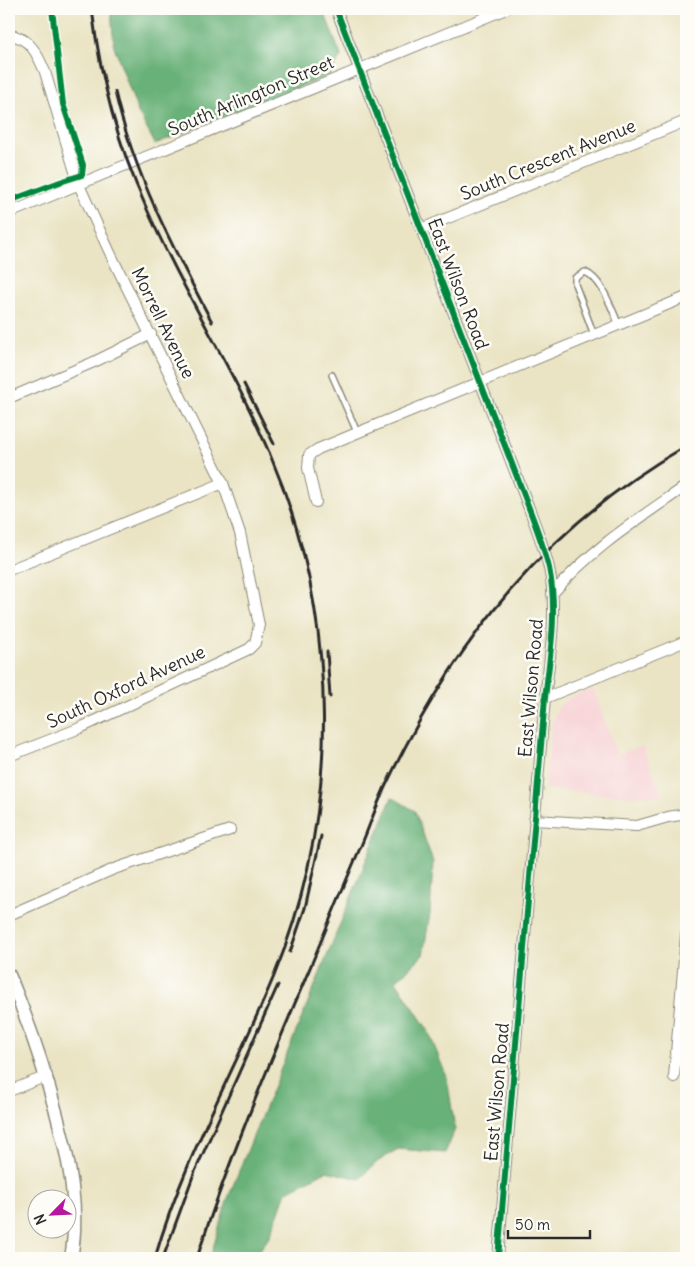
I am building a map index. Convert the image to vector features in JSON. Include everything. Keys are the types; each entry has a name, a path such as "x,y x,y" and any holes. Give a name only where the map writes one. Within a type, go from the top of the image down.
{"street":[{"name":"East Wilson Road","path":"336,9 539,536 549,569 554,631 545,698 534,820 498,1258"},
{"name":"South Arlington Street","path":"9,213 506,9"},
{"name":"Morrell Avenue","path":"9,35 20,37 32,46 38,54 79,185 111,255 223,483 240,533 254,597 259,626 255,643"},
{"name":"South Crescent Avenue","path":"421,229 686,121"},
{"path":"316,502 308,468 309,455 318,449 686,297"},
{"path":"9,398 94,362 151,334"},
{"path":"9,570 223,483"},
{"path":"552,594 602,544 686,486"},
{"path":"545,698 686,641"},
{"name":"South Oxford Avenue","path":"9,756 80,728 249,649 255,643"},
{"path":"534,820 637,826 686,814"},
{"path":"9,915 114,869 230,830"},
{"path":"674,1077 686,935"},
{"path":"9,975 28,1020 47,1076 68,1155 73,1186 74,1220 71,1258"},
{"path":"9,1091 47,1076"}],"lane":[{"path":"594,335 575,284 575,278 585,272 590,274 600,286 619,325"},
{"path":"332,375 357,432"}],"shaded area":[{"path":"593,689 617,755 642,746 662,795 629,796 545,789 552,722 560,706 571,696"}],"green space":[{"path":"111,9 323,9 341,56 330,75 155,144 138,112 114,46"},
{"path":"392,797 415,811 433,862 430,914 423,955 396,981 428,1030 447,1078 455,1129 445,1153 398,1149 377,1162 360,1179 326,1171 286,1192 270,1236 254,1258 210,1258 228,1198"}],"railway":[{"path":"92,9 105,85 119,135 136,183 176,270 257,425 294,519 310,584 320,650 324,716 321,783 312,849 296,913 274,976 180,1186 155,1258"},
{"path":"115,92 133,152 156,210 212,322"},
{"path":"244,384 274,444"},
{"path":"197,1258 251,1109 380,798 414,731 443,681 475,634 510,590 549,550 590,512 636,477 686,446"},
{"path":"327,652 330,697"},
{"path":"290,952 305,908 321,836"},
{"path":"163,1258 193,1176 278,985"}],"cycle path":[{"path":"9,201 82,175 83,165 63,104 52,9"},
{"path":"336,9 541,540 552,584 553,617 551,649 545,698 498,1258"}]}
